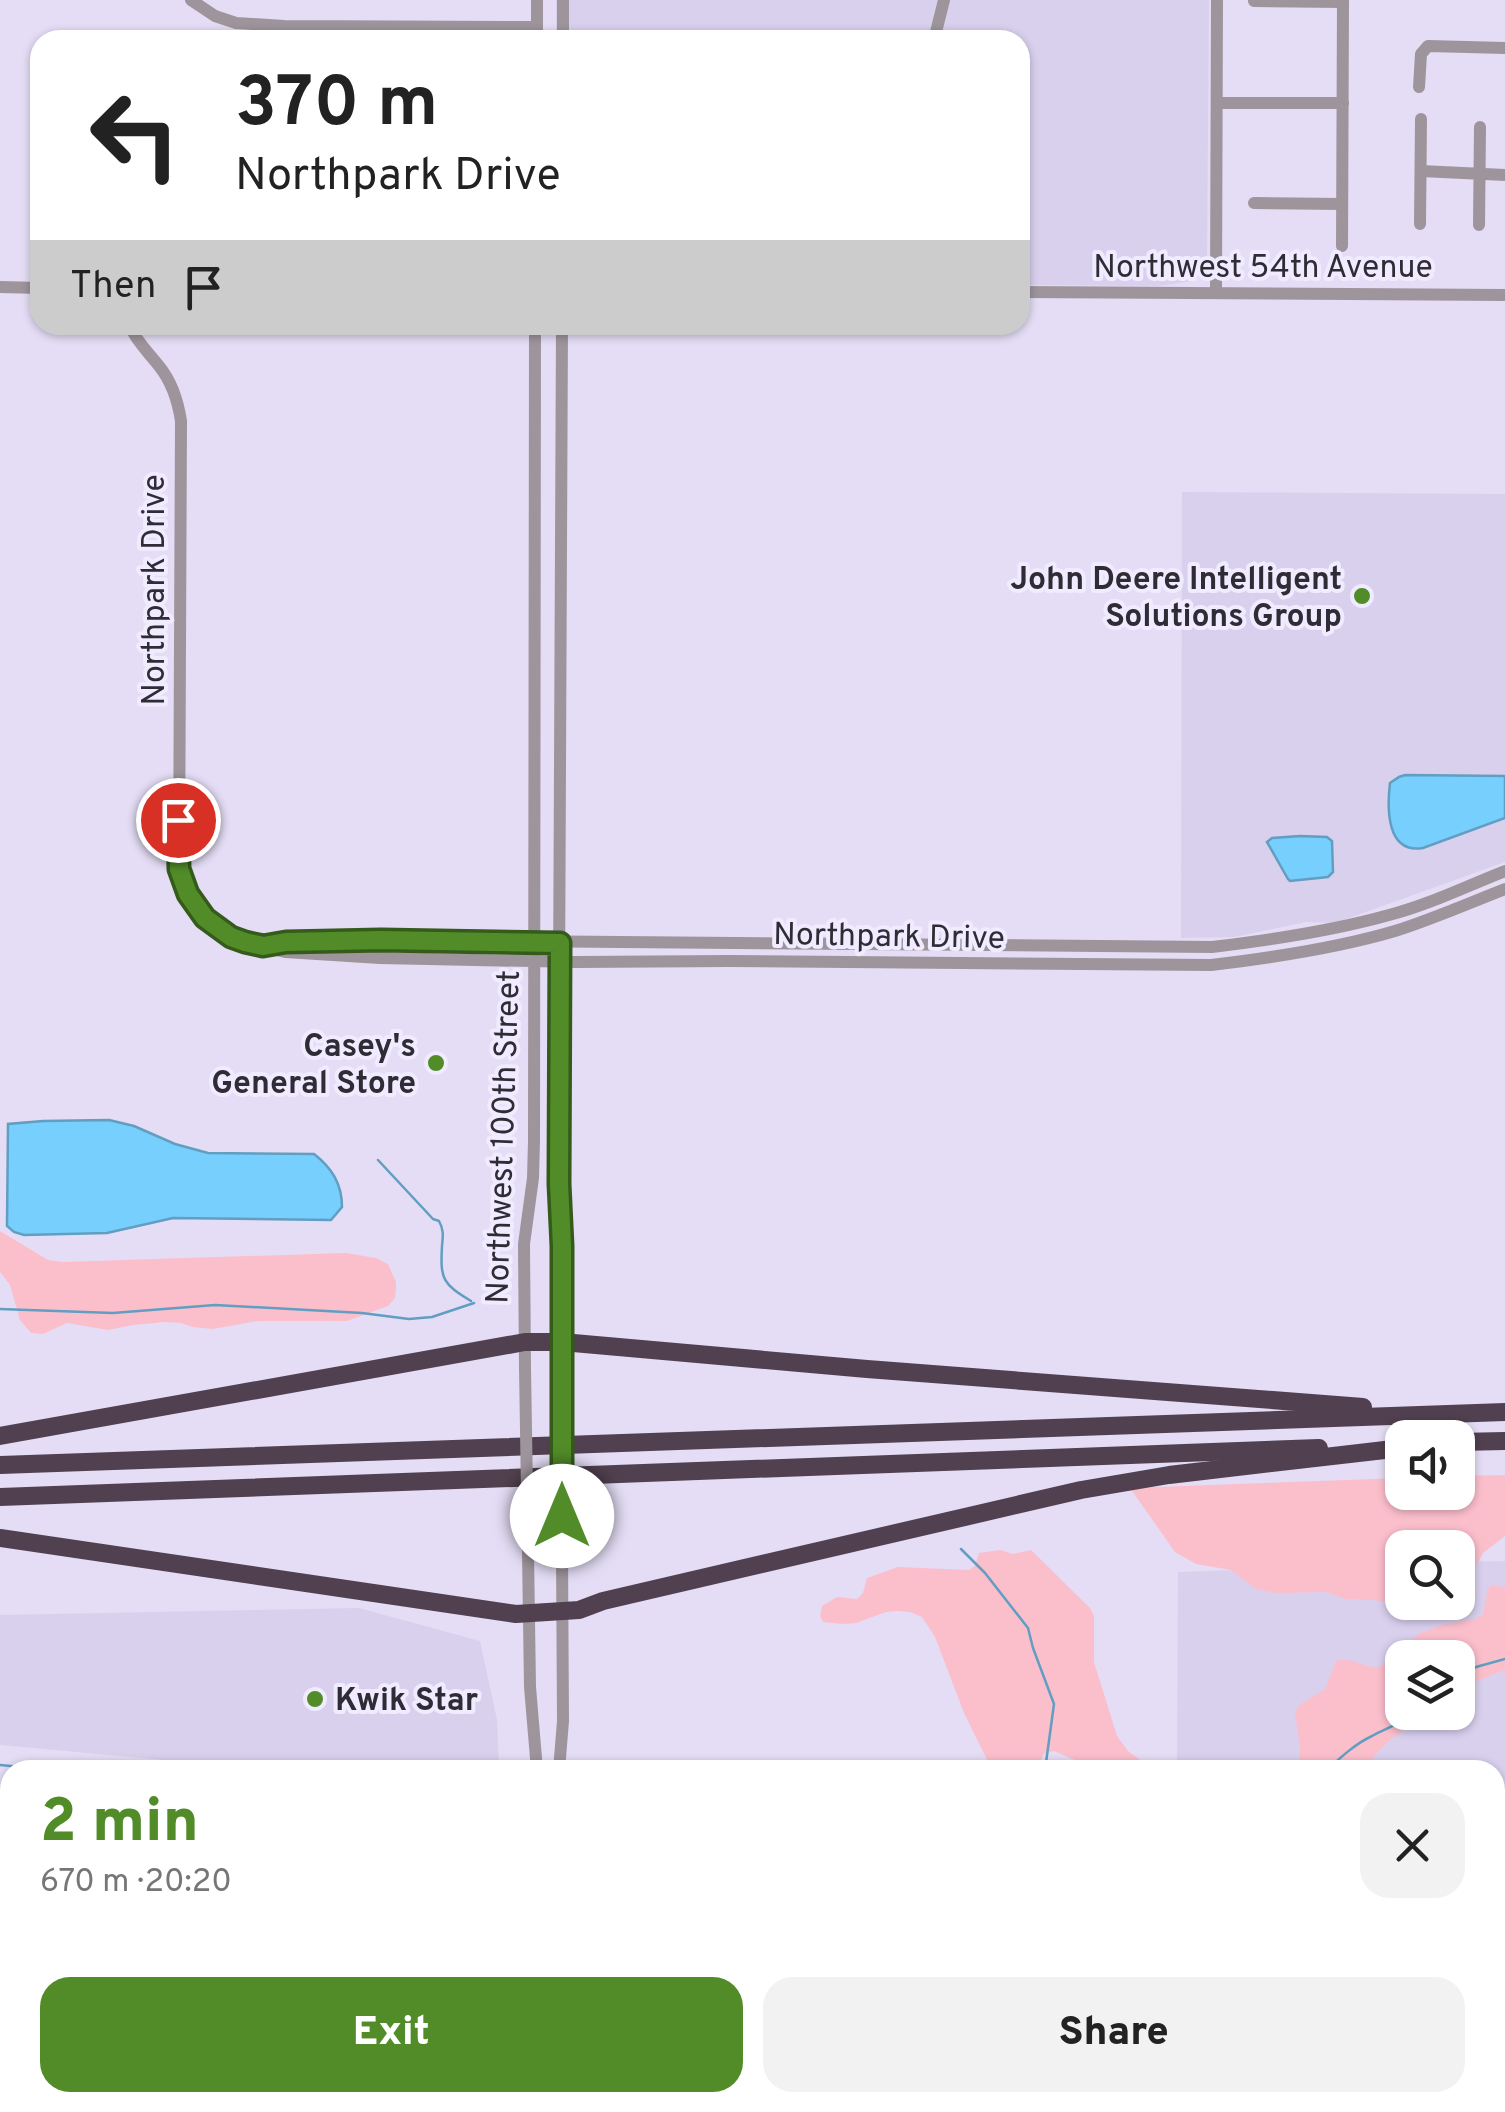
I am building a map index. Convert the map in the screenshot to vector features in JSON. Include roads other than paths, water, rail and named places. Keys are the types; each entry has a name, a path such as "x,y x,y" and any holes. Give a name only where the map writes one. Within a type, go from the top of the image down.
{"highway":[{"path":"0,1436 525,1342 1456,1414"},
{"path":"0,1465 1505,1412"},
{"path":"1475,1442 1505,1441"},
{"path":"0,1496 1385,1447"},
{"path":"0,1538 516,1614 562,1612 1080,1490 1385,1448"}],"street":[{"path":"191,0 214,16 236,23 437,30"},
{"path":"537,0 537,30"},
{"path":"562,30 563,0"},
{"path":"936,30 944,0"},
{"path":"1216,292 1217,0"},
{"path":"1254,2 1343,1 1342,246"},
{"path":"1419,88 1421,54 1428,46 1505,48"},
{"path":"1217,104 1342,103"},
{"path":"1420,224 1422,119"},
{"path":"1479,225 1480,126"},
{"path":"1421,171 1505,175"},
{"path":"1254,204 1342,204"},
{"path":"0,288 30,288"},
{"name":"Northwest 54th Avenue","path":"1030,292 1505,294"},
{"name":"Northpark Drive","path":"135,335 163,370 178,403 181,421 179,869 188,894 205,918 231,937 285,952 380,958 1211,965 1364,940 1422,922 1505,888"},
{"name":"Northwest 100th Street","path":"535,335 534,1141 524,1244 530,1686 535,1760"},
{"name":"Northwest 100th Street","path":"560,1760 562,335"},
{"name":"Northpark Drive","path":"263,946 381,940 1212,947 1388,916 1505,871"},
{"path":"820,944 820,962"},
{"path":"1114,964 1115,946"}],"water":[{"path":"1405,775 1505,776 1505,818 1423,848 1411,848 1396,837 1389,816 1390,783"},
{"path":"1327,837 1332,841 1333,872 1328,877 1288,879 1267,842 1272,838"},
{"path":"109,1120 208,1153 314,1154 335,1177 342,1207 331,1220 173,1218 107,1233 24,1235 7,1226 8,1124"}],"waterway":[{"path":"378,1160 439,1221 445,1280 471,1301"},
{"path":"0,1309 113,1313 215,1305 409,1319 432,1317 474,1303"},
{"path":"961,1549 1028,1628 1054,1704 1046,1760"},
{"path":"1475,1668 1505,1659"},
{"path":"1338,1760 1385,1730"}],"place":[{"name":"John Deere Intelligent Solutions Group","path":"1362,596"},
{"name":"Casey's General Store","path":"436,1063"},
{"name":"Kwik Star","path":"315,1699"}]}
